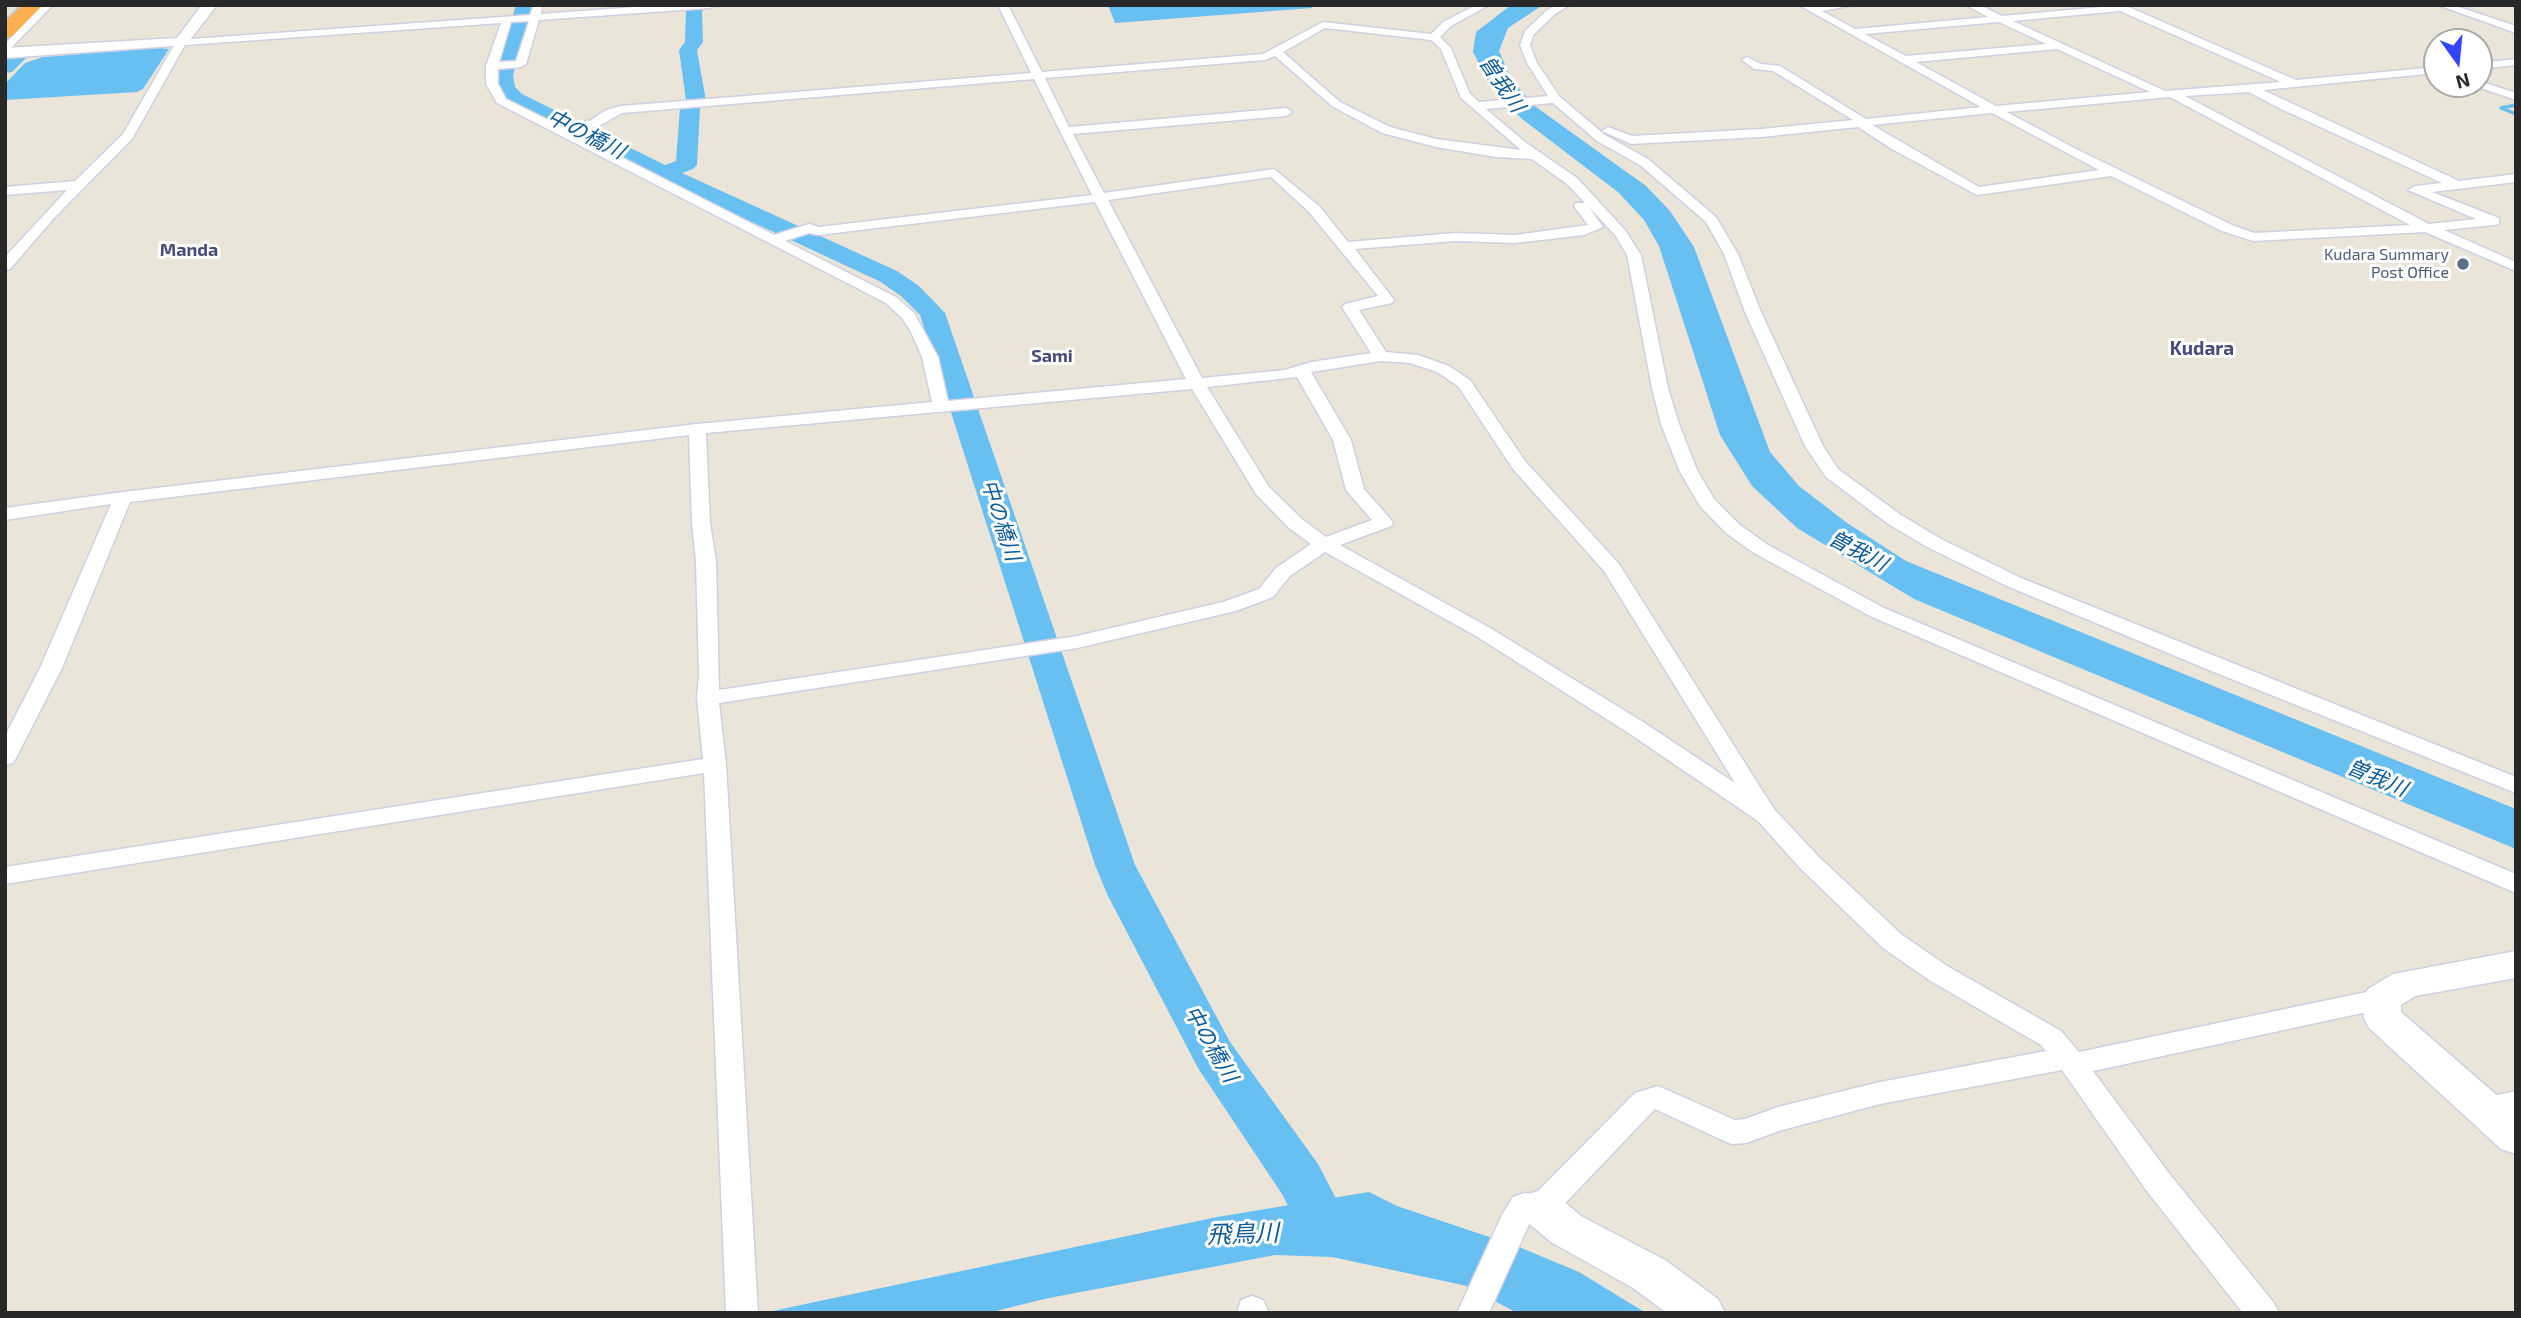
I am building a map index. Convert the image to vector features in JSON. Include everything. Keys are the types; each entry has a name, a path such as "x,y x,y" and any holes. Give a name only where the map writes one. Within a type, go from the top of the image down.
{"highway":[{"path":"5,15 17,5"},
{"path":"5,31 34,5"}],"street":[{"path":"5,52 48,5"},
{"path":"5,266 128,135 180,42 210,5"},
{"path":"494,66 521,64 538,5"},
{"path":"5,52 710,5"},
{"path":"1003,5 1099,198 1196,382 1262,490 1296,524 1324,544 1495,640 1635,727 1766,815"},
{"path":"1434,37 1447,24 1484,5"},
{"path":"1566,5 1538,22 1529,33 1525,45 1532,63 1557,102 1601,138 1644,162 1711,220 1731,254 1753,312 1814,446 1832,473 1855,492 1934,543 2014,582 2516,786"},
{"path":"1808,7 1849,5"},
{"path":"1971,5 2166,94 2427,228 2516,267"},
{"path":"2446,5 2516,30"},
{"path":"1808,7 1992,110 2111,172 2227,228 2253,237 2427,228 2494,221 2415,190 2516,178"},
{"path":"1853,32 2118,7 2294,84"},
{"path":"508,20 494,66 492,84 501,101 891,300 909,316 919,332 930,357 941,407"},
{"path":"560,131 601,121 610,113 634,109 1265,57 1323,25 1434,37 1447,48 1461,89 1521,145 1572,181 1620,233 1634,255 1660,388 1670,424 1688,470 1706,502 1733,529 1761,549 1877,612 2516,884"},
{"path":"1903,60 2059,45"},
{"path":"1277,52 1336,104 1386,130 1436,144 1496,153 1537,155"},
{"path":"1747,60 1758,67 1776,68 1896,146 1977,191 2111,172"},
{"path":"2493,64 2516,62"},
{"path":"1480,105 1557,102 1621,138 1631,139 1761,133 1861,121 2423,71"},
{"path":"2251,88 2457,185"},
{"path":"2493,89 2516,97"},
{"path":"1065,131 1286,112"},
{"path":"774,239 806,229 818,231 1099,198 1274,173 1314,209 1387,300 1350,307 1381,356"},
{"path":"1346,246 1455,237 1515,239 1597,227 1570,191 1572,181"},
{"path":"5,191 80,185"},
{"path":"5,514 122,497 696,429 1287,375 1311,367 1381,356 1425,361 1464,383 1519,465 1612,568 1766,815 1809,862 1892,941 1938,973 2051,1038 2157,1181 2263,1313"},
{"path":"708,698 1077,642 1229,607 1266,593 1283,572 1324,544 1384,522 1355,489 1342,440 1302,371"},
{"path":"696,429 701,523 706,561 708,698 715,764 742,1313"},
{"path":"5,758 51,668 122,497"},
{"path":"5,876 715,764"},
{"path":"1473,1313 1529,1212 1645,1101 1658,1097 1732,1132 1746,1131 1778,1119 1880,1093 2070,1061 2381,999 2406,984 2516,964"},
{"path":"2381,999 2383,1018 2500,1105 2516,1138"},
{"path":"1529,1212 1566,1229 1649,1275 1702,1313"}],"water":[{"path":"1108,5 1310,5 1312,8 1115,23"},
{"name":"曽我川","path":"1511,5 1543,5 1508,28 1499,51 1511,78 1532,104 1646,186 1670,211 1694,247 1770,452 1799,486 1847,523 1906,561 2516,809 2516,849 1914,599 1797,528 1752,486 1720,435 1659,246 1644,220 1618,192 1522,119 1491,87 1473,52 1476,32"},
{"path":"169,49 143,89 137,92 5,100 5,84 25,63 43,57"},
{"name":"飛鳥川","path":"1369,1192 1397,1206 1519,1247 1579,1272 1646,1313 1517,1313 1467,1286 1332,1257 1275,1255 1044,1299 988,1313 763,1313 1217,1217"}],"waterway":[{"name":"中の橋川","path":"524,5 504,75 506,88 515,98 663,172"},
{"path":"663,172 686,165 690,108 696,101 688,50 694,42 694,10 700,5"},
{"path":"5,68 19,56 10,56"},
{"path":"2516,105 2501,108 2516,114"},
{"name":"中の橋川","path":"663,172 888,276 910,291 932,313 1115,865 1214,1055 1300,1179 1327,1231"}],"place":[{"name":"Kudara Summary Post Office","path":"2463,264"}],"district":[{"name":"Manda","path":"189,250"},
{"name":"Kudara","path":"2202,349"},
{"name":"Sami","path":"1052,356"}]}
